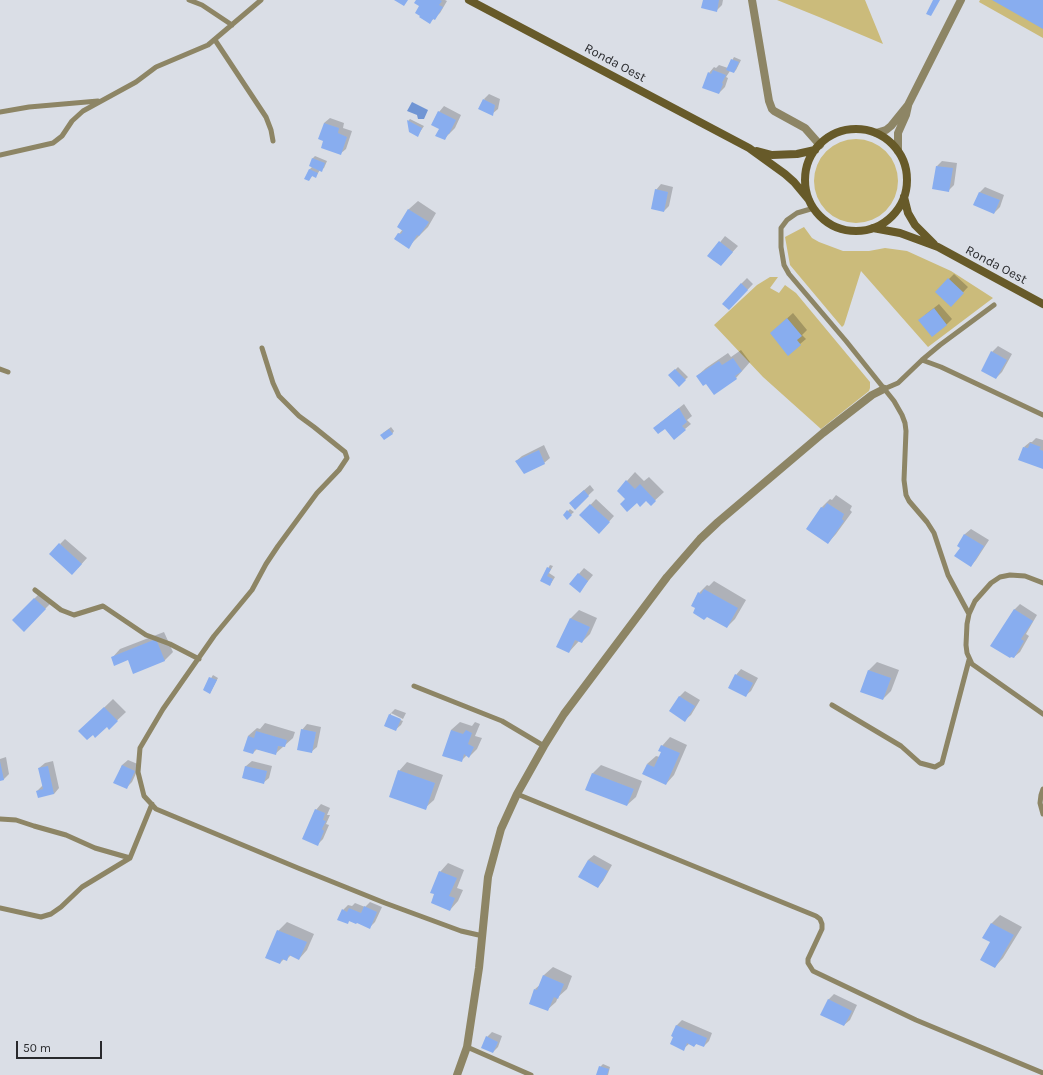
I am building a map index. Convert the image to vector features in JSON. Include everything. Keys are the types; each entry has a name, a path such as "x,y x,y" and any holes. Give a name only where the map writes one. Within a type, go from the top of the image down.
{"main road":[{"name":"Ronda Oest","path":"469,0 749,148 794,182 809,200"},
{"path":"852,130 864,130 876,133 898,151 904,161 907,173 907,185 904,197 897,211 886,221 873,228 860,231 846,230 834,226 822,219 809,200 805,183 808,166 818,148 829,137 840,132 852,130"},
{"name":"Ronda Oest","path":"749,148 772,155 798,154 818,148"},
{"name":"Ronda Oest","path":"904,197 908,213 915,225 938,247"},
{"name":"Ronda Oest","path":"873,228 900,233 938,247 1043,304"}],"street":[{"path":"752,0 769,101 772,108 774,112 805,128 818,148"},
{"path":"876,133 886,130 891,126 908,105 961,0"},
{"path":"898,151 898,133 906,115 908,105"},
{"path":"457,1075 467,1047 483,936 488,877 493,856 501,829 544,746 564,714 667,577 700,539 718,522 823,434 872,395 884,389"}],"lane":[{"path":"189,0 202,5 232,25"},
{"path":"0,155 53,143 62,136 72,121 83,111 136,82 156,67 199,50 215,40 261,0"},
{"path":"215,40 266,117 273,141"},
{"path":"0,112 30,107 101,101"},
{"path":"814,208 803,211 787,220 781,228 781,247 784,265 789,274 846,341 897,406 905,423 906,431 904,480 906,495 934,533 948,575 969,614"},
{"path":"884,389 898,383 940,345 994,304"},
{"path":"262,348 272,383 279,396 299,416 345,452 347,458 339,470 318,493 278,546 252,590 214,636 163,709 140,748 138,772 144,796 156,809 163,812 385,903 461,931 483,936"},
{"path":"922,360 941,367 1043,415"},
{"path":"0,369 8,372"},
{"path":"832,705 901,746 920,763 935,767 942,763 969,660 966,645 967,624 969,614 976,601 984,590 1000,576 1025,576 1043,584"},
{"path":"35,590 61,610 74,615 103,606 146,634 177,647 199,659"},
{"path":"969,660 972,664 1043,714"},
{"path":"414,686 502,721 544,746"},
{"path":"1043,789 1040,803 1043,814"},
{"path":"518,794 816,916 820,919 822,929 808,958 808,963 813,971 916,1020 1043,1073"},
{"path":"0,908 41,917 51,914 61,907 82,887 130,858 152,804"},
{"path":"0,819 16,820 66,835 95,848 130,858"},
{"path":"467,1047 531,1075"}],"shaded area":[{"path":"777,0 865,0 883,44 819,17"},
{"path":"980,0 1043,0 1043,38 979,2"},
{"path":"856,139 872,142 886,151 895,165 898,181 895,197 886,211 872,220 856,223 840,220 826,211 817,197 814,181 817,165 826,151 840,142"},
{"path":"804,227 812,238 843,251 869,251 885,248 907,251 951,271 993,298 928,347 861,271 844,325 842,327 790,265 785,237"},
{"path":"770,277 778,277 770,288 779,293 785,285 796,293 870,382 869,391 821,429 763,377 714,325 757,285"}],"water":[{"path":"412,102 428,110 424,119 418,119 417,115 407,111"}],"building":[{"path":"394,0 408,0 404,6"},
{"path":"416,0 440,0 442,1 439,5 443,7 435,20 433,19 430,24 415,13 419,6 414,3"},
{"path":"703,0 719,0 717,12 701,8"},
{"path":"933,0 940,0 931,16 926,14"},
{"path":"992,0 1043,0 1043,29"},
{"path":"731,59 739,62 734,73 726,70"},
{"path":"713,70 726,75 719,94 702,88 708,72 711,74"},
{"path":"483,99 495,105 493,116 478,109"},
{"path":"438,111 456,120 445,140 435,136 439,129 431,125"},
{"path":"407,120 422,128 418,137 409,132"},
{"path":"324,123 339,128 338,133 347,137 341,155 321,148 323,141 318,139"},
{"path":"312,158 325,163 322,172 309,166"},
{"path":"936,166 953,168 949,192 932,189"},
{"path":"309,169 318,173 316,178 312,176 309,181 304,179"},
{"path":"655,189 668,192 664,212 651,209"},
{"path":"979,192 1000,200 994,214 973,205"},
{"path":"408,209 429,222 419,236 417,235 409,249 394,239 398,233 401,234 403,231 397,227"},
{"path":"719,241 733,252 721,266 707,256"},
{"path":"948,278 964,293 951,307 935,292"},
{"path":"741,283 748,290 729,310 722,304"},
{"path":"934,308 947,325 932,337 918,320"},
{"path":"787,318 802,336 797,340 801,345 788,356 770,333"},
{"path":"991,351 1007,360 996,379 981,371"},
{"path":"733,358 742,371 735,376 737,379 714,395 706,384 703,386 696,376 719,361 722,365"},
{"path":"675,369 686,380 679,387 668,375"},
{"path":"679,408 687,422 682,426 686,430 674,440 665,429 658,434 653,428"},
{"path":"389,429 393,434 384,440 380,435"},
{"path":"1030,443 1041,447 1039,449 1043,451 1043,469 1018,460 1023,447 1028,448"},
{"path":"539,450 545,464 524,474 515,461"},
{"path":"626,480 635,489 640,484 656,501 651,506 646,501 640,507 637,503 627,512 620,504 625,499 617,491"},
{"path":"584,490 589,496 575,510 569,503"},
{"path":"827,503 844,514 842,519 844,521 828,544 806,529 821,507 824,508"},
{"path":"590,504 610,522 599,534 579,515"},
{"path":"567,510 572,515 567,520 563,515"},
{"path":"964,534 984,546 971,567 954,556 960,548 957,546"},
{"path":"59,543 82,564 72,575 49,554"},
{"path":"547,567 551,569 547,576 553,579 550,586 540,581"},
{"path":"578,573 588,581 580,593 569,584"},
{"path":"704,589 738,608 727,628 707,617 704,620 693,613 695,608 691,606 698,592 701,594"},
{"path":"34,598 46,609 24,632 12,620"},
{"path":"1014,609 1033,621 1021,639 1024,641 1014,658 1010,658 990,646"},
{"path":"570,618 590,627 582,643 575,640 569,653 556,647"},
{"path":"156,639 165,661 133,674 128,660 114,666 111,657"},
{"path":"868,670 891,678 883,700 860,692"},
{"path":"735,674 753,683 746,697 728,688"},
{"path":"209,677 217,680 210,694 203,690"},
{"path":"679,696 695,706 685,722 669,711"},
{"path":"104,707 118,721 109,730 107,727 95,738 93,735 87,740 78,731"},
{"path":"389,714 401,719 396,731 384,726"},
{"path":"301,729 316,732 312,753 297,750"},
{"path":"451,730 463,734 466,730 472,733 468,744 474,747 469,758 464,754 462,762 442,756"},
{"path":"256,731 287,740 285,747 278,746 276,755 255,749 253,754 243,751 248,736 254,738"},
{"path":"661,745 680,753 666,785 642,774 647,764 654,767 661,752 658,751"},
{"path":"0,761 4,780 0,781"},
{"path":"122,765 135,771 127,789 113,783"},
{"path":"48,766 54,794 38,798 36,791 43,789 38,768"},
{"path":"245,766 267,771 264,784 242,778"},
{"path":"398,770 435,783 426,810 389,797"},
{"path":"592,773 634,789 627,806 585,790"},
{"path":"315,809 325,813 323,820 326,821 322,829 324,831 318,846 302,839"},
{"path":"588,860 608,871 598,888 578,877"},
{"path":"439,871 457,878 449,896 455,898 450,911 431,903 434,894 430,893"},
{"path":"364,906 377,912 370,929 357,923 356,924 349,921 348,924 337,920 342,909 347,912 349,908 361,913"},
{"path":"991,923 1014,935 995,968 980,960 990,942 982,938"},
{"path":"277,930 307,942 299,960 289,955 287,961 282,959 280,964 265,958"},
{"path":"543,975 564,984 558,999 554,997 548,1011 529,1004 534,989 537,990"},
{"path":"828,999 852,1011 844,1026 820,1015"},
{"path":"676,1025 707,1038 704,1047 696,1044 694,1047 687,1043 684,1051 670,1044 673,1037 671,1036"},
{"path":"486,1036 498,1042 493,1053 481,1048"},
{"path":"599,1066 609,1069 607,1075 596,1075"}]}
